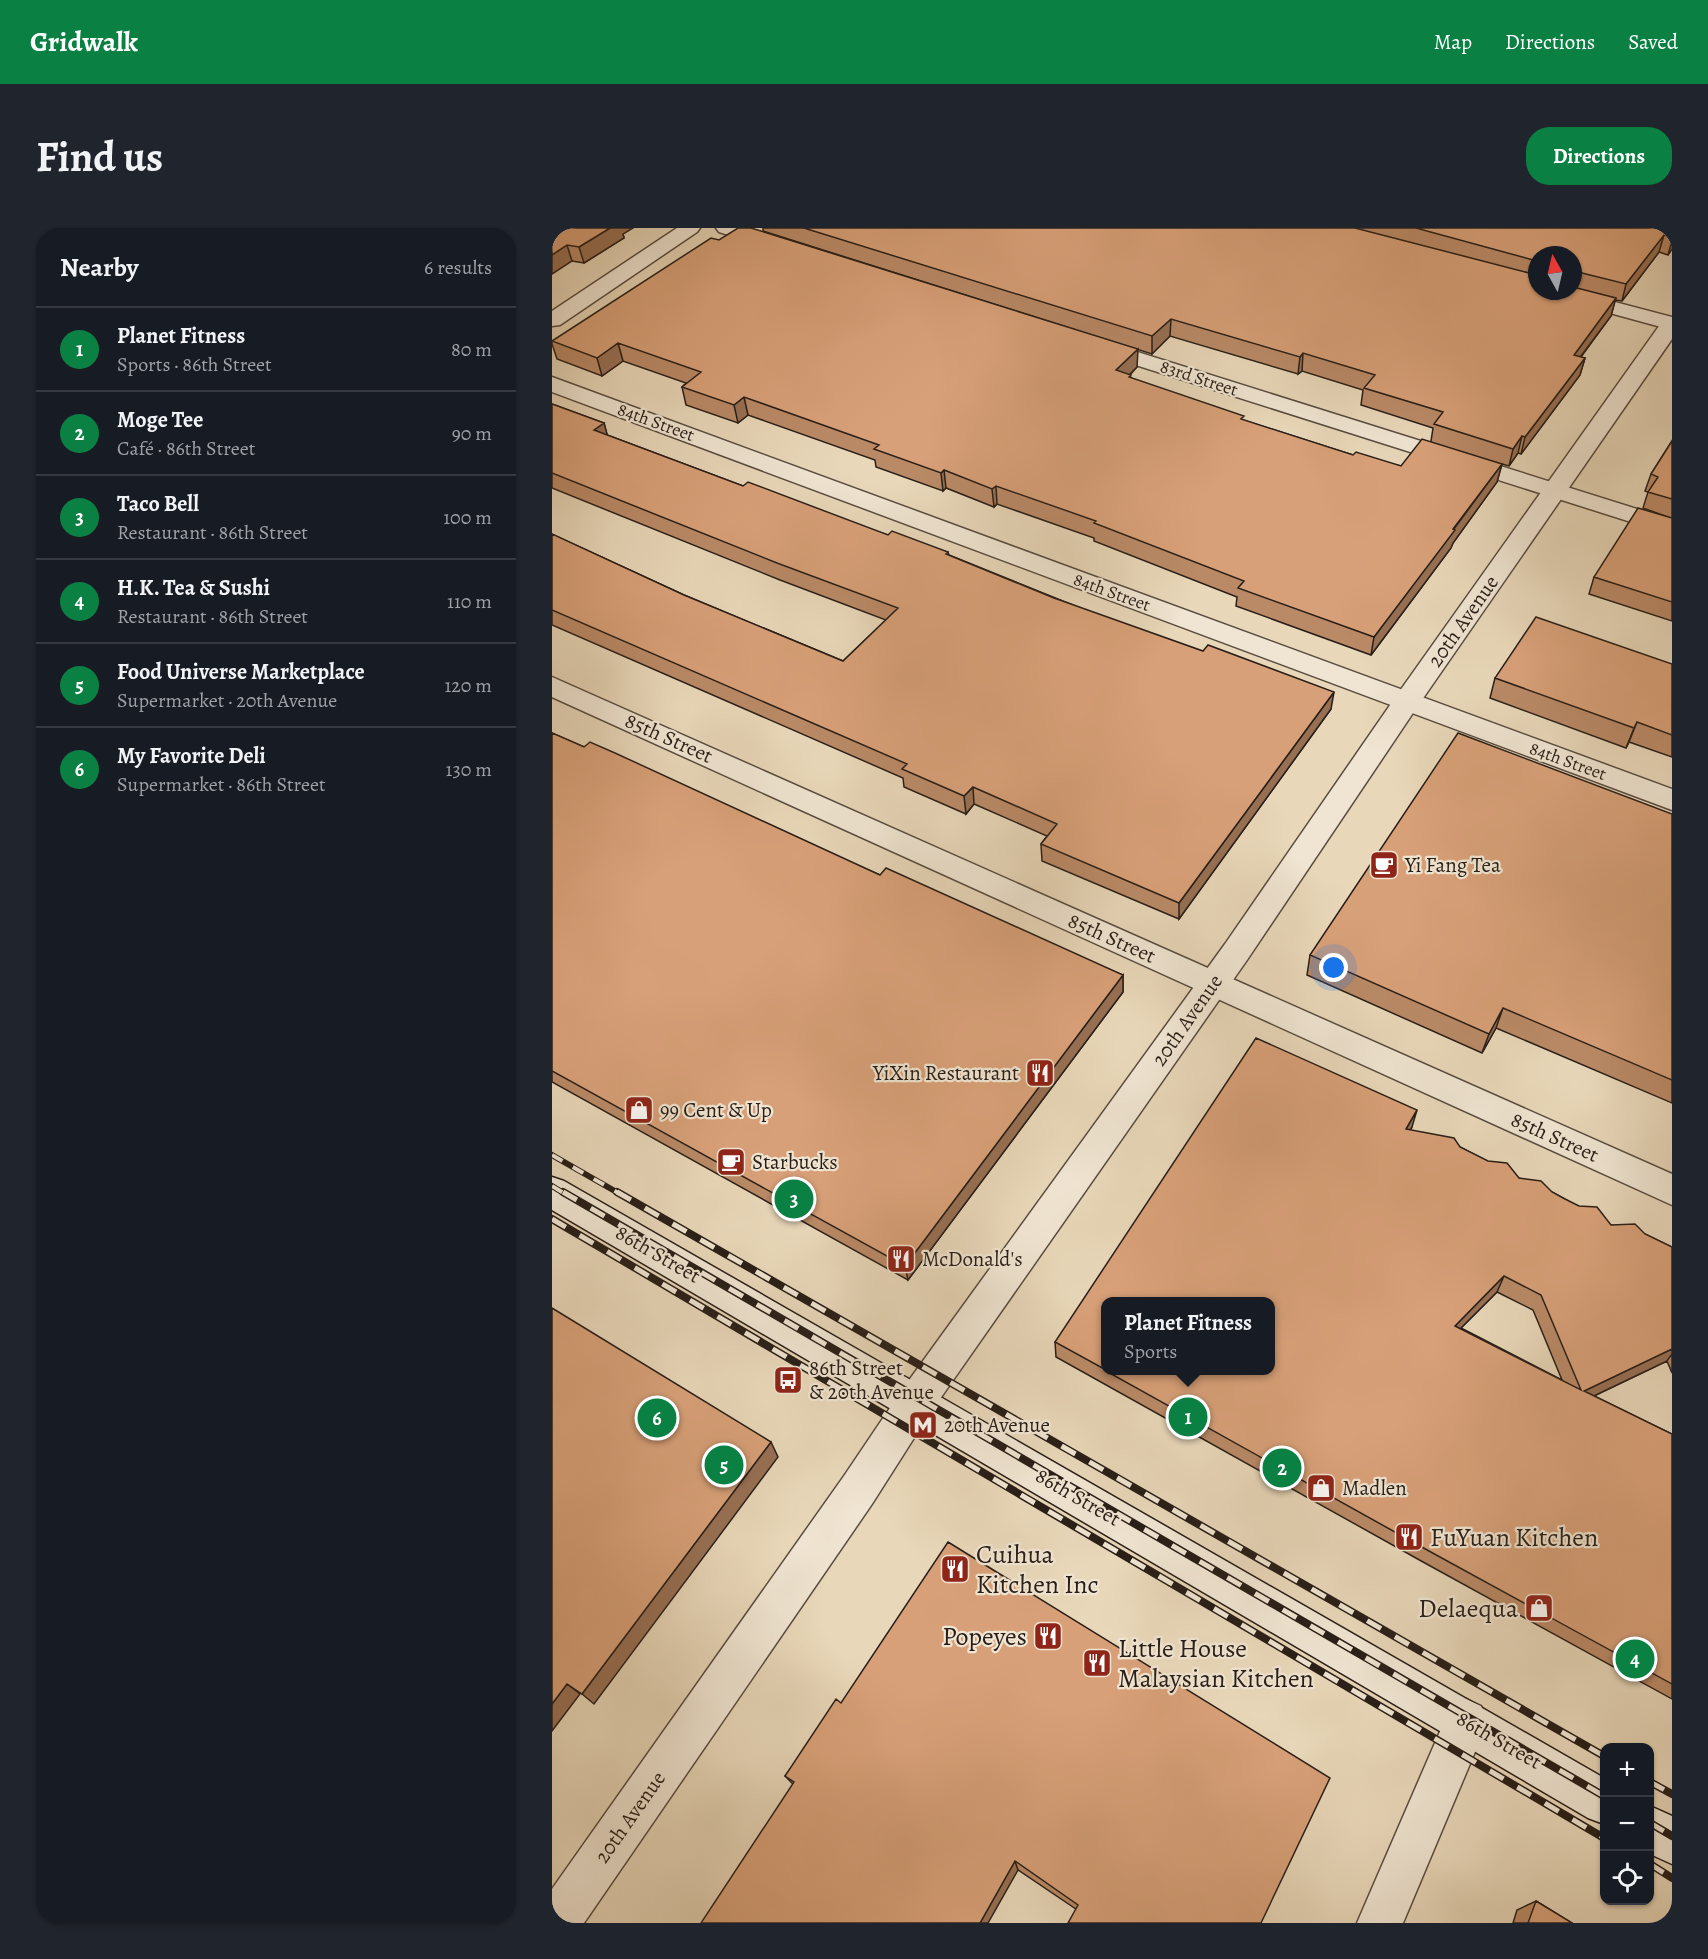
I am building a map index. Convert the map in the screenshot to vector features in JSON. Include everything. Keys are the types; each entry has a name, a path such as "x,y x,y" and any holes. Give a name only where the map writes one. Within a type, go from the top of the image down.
{"street":[{"path":"552,320 690,228"},
{"path":"726,228 797,250"},
{"path":"1582,299 1672,324"},
{"name":"20th Avenue","path":"556,1923 858,1490 915,1403 1213,984 1407,701 1672,324"},
{"name":"83rd Street","path":"1071,337 1672,528"},
{"name":"84th Street","path":"552,384 1672,800"},
{"name":"85th Street","path":"552,686 1672,1190"},
{"name":"86th Street","path":"552,1192 1600,1799"},
{"path":"1380,1923 1466,1721"},
{"path":"1654,1831 1672,1842"}],"building":[{"path":"552,228 610,228 579,247 567,245 552,255"},
{"path":"738,228 751,228 1138,349 1116,370 1131,375 1129,377 1244,416 1241,419 1353,455 1356,452 1401,466 1422,439 1502,464 1374,637 1238,588 1244,581 1094,523 1096,521 996,486 992,489 944,470 941,473 874,449 879,445 744,397 734,405 682,387 701,372 618,343 597,358 552,341 711,238 719,240"},
{"path":"804,228 1355,228 1528,273 1528,300 1582,300 1582,289 1616,298 1574,355 1585,358 1525,437 1522,436 1513,449 1434,424 1443,412 1364,388 1375,375 1303,353 1300,357 1171,319 1152,336"},
{"path":"1416,228 1672,228 1672,237 1664,235 1626,284 1582,273 1582,246 1528,246 1528,259"},
{"path":"552,404 604,423 594,430 743,486 748,482 888,535 892,531 948,552 946,554 1054,598 1203,651 1208,645 1334,692 1179,903 1041,844 1057,824 973,787 964,796 902,769 907,764 552,610 552,534 684,595 843,661 898,608 777,563 552,473"},
{"path":"1672,441 1672,499 1648,492 1658,477 1651,474"},
{"path":"1638,508 1672,518 1672,602 1594,577"},
{"path":"1536,617 1672,664 1672,735 1637,722 1634,728 1495,678"},
{"path":"552,733 584,747 590,742 880,875 886,868 1123,975 905,1266 552,1071"},
{"path":"1458,733 1672,814 1672,1080 1503,1008 1489,1034 1310,955"},
{"path":"1256,1038 1417,1110 1406,1129 1454,1138 1460,1147 1488,1161 1507,1163 1519,1178 1541,1181 1552,1192 1579,1206 1597,1207 1611,1225 1635,1224 1645,1234 1672,1247 1672,1349 1584,1391 1672,1434 1672,1684 1113,1375 1275,1375 1275,1297 1101,1297 1101,1367 1055,1342","holes":["1504,1276 1541,1295 1581,1390 1455,1326"]},
{"path":"552,1308 771,1442 582,1694 567,1684 552,1704"},
{"path":"948,1542 1330,1778 1261,1923 1068,1923 1078,1905 1015,1861 980,1923 701,1923 794,1782 785,1776 836,1699 841,1703"},
{"path":"1536,1901 1572,1923 1528,1923"}],"railway":[{"path":"552,1155 620,1194"},
{"path":"552,1186 565,1194"},
{"path":"563,1192 1600,1794"},
{"path":"617,1192 1600,1754"},
{"path":"552,1219 1600,1836"},
{"path":"1654,1784 1672,1794"},
{"path":"1654,1825 1672,1836"},
{"path":"1654,1867 1672,1878"}],"place":[{"name":"Yi Fang Tea","path":"1384,865"},
{"name":"YiXin Restaurant","path":"1040,1073"},
{"name":"99 Cent & Up","path":"639,1110"},
{"name":"Starbucks","path":"731,1162"},
{"name":"Taco Bell","path":"794,1199"},
{"name":"McDonald's","path":"901,1259"},
{"name":"86th Street & 20th Avenue","path":"788,1380"},
{"name":"Planet Fitness","path":"1188,1417"},
{"name":"My Favorite Deli","path":"657,1418"},
{"name":"20th Avenue","path":"923,1425"},
{"name":"Food Universe Marketplace","path":"724,1465"},
{"name":"Moge Tee","path":"1282,1468"},
{"name":"Madlen","path":"1321,1488"},
{"name":"FuYuan Kitchen","path":"1409,1537"},
{"name":"Cuihua Kitchen Inc","path":"955,1569"},
{"name":"Delaequa","path":"1539,1608"},
{"name":"Popeyes","path":"1048,1636"},
{"name":"H.K. Tea & Sushi","path":"1635,1659"},
{"name":"Little House Malaysian Kitchen","path":"1097,1663"}]}
